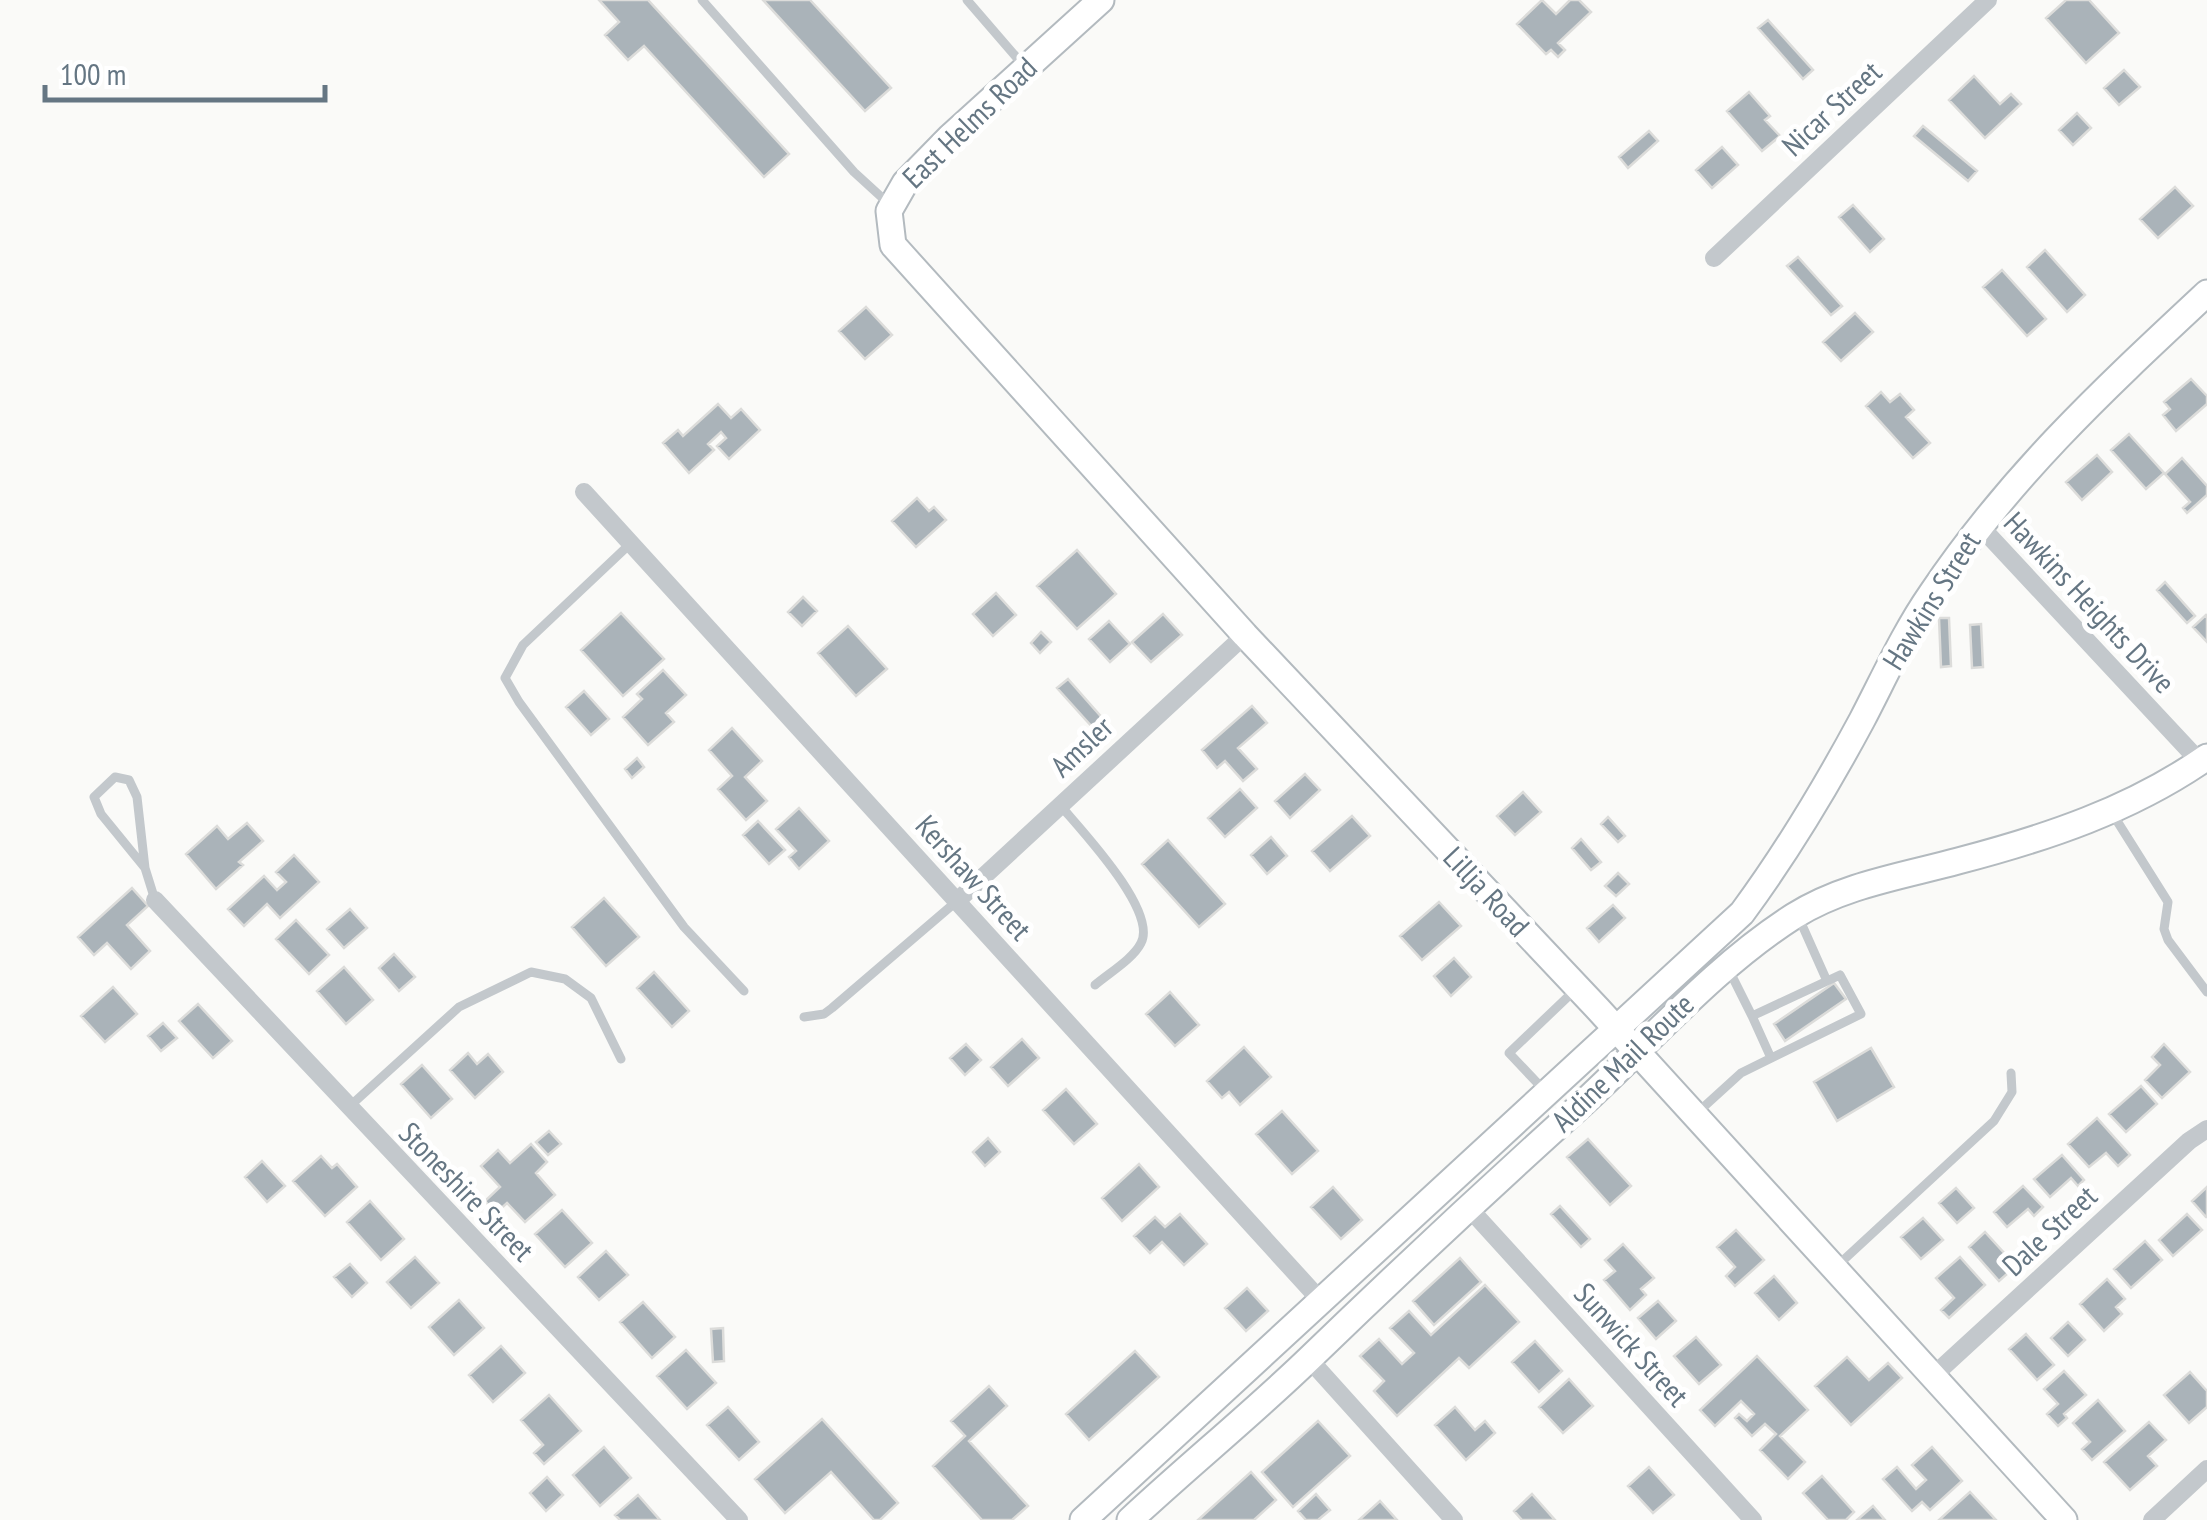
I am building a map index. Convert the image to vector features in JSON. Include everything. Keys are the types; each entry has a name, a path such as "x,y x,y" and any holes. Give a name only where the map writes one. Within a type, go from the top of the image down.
{"main road":[{"name":"East Helms Road","path":"908,265 893,245 889,211 905,183 1101,0"},
{"name":"Lillja Road","path":"908,265 1246,635 1695,1114 2064,1520"},
{"name":"Hawkins Street","path":"1706,946 1742,913 1781,860 1928,598 1978,525 2040,453 2207,293"},
{"name":"Aldine Mail Route","path":"1139,1517 1638,1053 1727,965 1797,914 1842,892 2053,835 2152,791 2205,762"},
{"name":"Aldine Mail Route","path":"1082,1520 1706,946"}],"street":[{"name":"Nicar Street","path":"1714,258 1988,0"},
{"name":"Kershaw Street","path":"584,492 1321,1302"},
{"name":"Hawkins Heights Drive","path":"1978,525 2205,762"},
{"name":"Amsler","path":"957,900 1246,635"},
{"name":"Stoneshire Street","path":"155,900 739,1520"},
{"name":"Dale Street","path":"1933,1376 2189,1141 2207,1129"},
{"name":"Sunwick Street","path":"1468,1207 1753,1520"},
{"path":"1309,1359 1454,1520"},
{"path":"2152,1520 2207,1469"},
{"path":"1116,1489 1139,1517"}],"lane":[{"path":"702,0 854,172 891,206"},
{"path":"967,0 1026,68"},
{"path":"631,543 523,646 505,678 684,927 744,991"},
{"path":"145,868 101,814 94,797 116,776 128,780 137,796 145,868 155,900"},
{"path":"1060,805 1104,857 1142,915 1145,932 1140,946 1095,985"},
{"path":"2111,810 2168,902 2164,929 2168,940 2206,994"},
{"path":"804,1017 824,1014 832,1008 957,900"},
{"path":"1797,914 1827,981"},
{"path":"1727,965 1771,1058"},
{"path":"348,1108 459,1007 531,972 566,979 590,998 621,1059"},
{"path":"1695,1114 1740,1073 1861,1014 1840,975 1752,1016"},
{"path":"1546,1092 1508,1053 1577,988"},
{"path":"1835,1268 1994,1122 2012,1092 2011,1074"}],"building":[{"path":"599,0 648,0 789,154 764,177 644,46 628,60 605,35 619,22"},
{"path":"763,0 810,0 891,88 865,111"},
{"path":"1542,0 1556,14 1570,0 1579,0 1591,12 1558,43 1565,50 1558,57 1551,50 1546,54 1517,24"},
{"path":"2066,0 2089,0 2119,33 2086,63 2046,18"},
{"path":"1768,20 1813,70 1803,79 1758,28"},
{"path":"2124,70 2140,87 2119,105 2104,88"},
{"path":"1974,76 2000,104 2011,94 2021,104 1985,138 1949,100"},
{"path":"1749,92 1770,116 1765,120 1780,136 1762,151 1727,111"},
{"path":"2077,113 2091,128 2073,145 2059,130"},
{"path":"1923,126 1977,171 1968,181 1914,136"},
{"path":"1649,131 1658,141 1628,168 1619,157"},
{"path":"1722,147 1738,165 1712,188 1696,170"},
{"path":"2175,187 2193,206 2158,238 2140,219"},
{"path":"1853,205 1884,239 1870,252 1839,217"},
{"path":"2045,250 2085,295 2067,312 2027,267"},
{"path":"1798,257 1842,306 1831,315 1787,266"},
{"path":"2002,270 2046,319 2027,336 1983,287"},
{"path":"866,307 892,335 865,359 839,331"},
{"path":"1855,313 1873,332 1841,361 1823,342"},
{"path":"2191,379 2207,396 2207,404 2176,431 2163,415 2170,409 2164,402"},
{"path":"1881,392 1890,402 1900,394 1914,410 1906,417 1930,443 1913,458 1866,406"},
{"path":"718,404 731,418 741,409 760,430 729,459 717,446 726,438 721,432 708,444 714,450 689,473 663,443 678,430 683,436"},
{"path":"2129,434 2164,473 2146,489 2111,450"},
{"path":"2097,455 2112,472 2082,500 2066,482"},
{"path":"2182,458 2207,486 2207,495 2187,513 2183,508 2190,502 2165,474"},
{"path":"917,498 929,511 934,507 946,520 916,547 892,521"},
{"path":"1077,550 1116,594 1077,629 1037,586"},
{"path":"2165,582 2195,616 2187,623 2157,590"},
{"path":"996,593 1016,615 993,636 973,614"},
{"path":"803,597 817,611 802,626 788,612"},
{"path":"621,613 664,659 623,696 581,650"},
{"path":"1163,614 1182,635 1151,662 1132,642"},
{"path":"2207,616 2207,642 2193,627"},
{"path":"1939,618 1949,618 1951,666 1941,667"},
{"path":"1109,621 1130,644 1110,662 1089,639"},
{"path":"1981,624 1983,667 1972,668 1970,625"},
{"path":"848,626 887,669 856,696 818,653"},
{"path":"1041,632 1051,642 1040,653 1031,643"},
{"path":"663,670 686,695 666,713 674,722 648,745 623,717 642,699 637,694"},
{"path":"1068,679 1104,720 1094,729 1057,688"},
{"path":"584,691 609,719 591,735 566,707"},
{"path":"1252,706 1267,723 1238,748 1257,769 1243,781 1225,761 1217,768 1202,750"},
{"path":"732,728 762,761 745,777 767,801 746,820 718,789 732,776 709,750"},
{"path":"637,758 644,767 632,778 625,769"},
{"path":"1305,774 1320,790 1290,818 1275,801"},
{"path":"1240,789 1257,808 1225,837 1208,818"},
{"path":"1523,792 1541,812 1515,835 1497,816"},
{"path":"799,808 829,841 799,869 789,857 796,851 776,829"},
{"path":"1352,816 1370,836 1330,871 1312,851"},
{"path":"1608,817 1625,836 1618,842 1601,824"},
{"path":"758,821 785,850 769,864 743,835"},
{"path":"247,823 263,841 216,889 186,854 217,826 228,839"},
{"path":"1271,837 1287,856 1267,874 1251,855"},
{"path":"1581,839 1601,862 1591,870 1572,848"},
{"path":"1168,840 1225,904 1199,927 1142,864"},
{"path":"294,855 319,882 280,918 267,904 244,926 228,909 264,876 277,890 286,882 276,872"},
{"path":"1618,873 1629,884 1616,896 1605,886"},
{"path":"132,888 148,906 127,925 150,951 131,969 107,943 94,955 78,937"},
{"path":"604,898 639,937 606,966 572,927"},
{"path":"1439,902 1461,926 1422,960 1400,936"},
{"path":"1613,905 1625,918 1599,942 1587,928"},
{"path":"350,909 367,928 344,948 327,929"},
{"path":"296,920 329,955 309,974 276,939"},
{"path":"394,954 415,977 399,991 379,968"},
{"path":"1454,958 1471,977 1451,996 1434,976"},
{"path":"344,967 373,1000 346,1024 317,991"},
{"path":"654,972 689,1011 672,1027 637,988"},
{"path":"1834,983 1846,999 1785,1041 1774,1024"},
{"path":"113,987 137,1014 105,1042 81,1016"},
{"path":"1170,992 1199,1025 1175,1046 1146,1014"},
{"path":"198,1004 232,1041 213,1058 179,1021"},
{"path":"163,1023 177,1038 161,1051 148,1036"},
{"path":"1022,1039 1039,1058 1008,1086 991,1067"},
{"path":"966,1044 981,1060 965,1075 950,1058"},
{"path":"2164,1044 2190,1072 2162,1098 2145,1080 2160,1065 2152,1057"},
{"path":"1244,1047 1271,1077 1240,1105 1229,1092 1222,1098 1207,1081"},
{"path":"1871,1048 1894,1087 1837,1121 1814,1082"},
{"path":"468,1053 477,1064 488,1054 503,1072 475,1098 450,1070"},
{"path":"422,1065 452,1099 431,1118 401,1084"},
{"path":"2141,1086 2157,1104 2126,1132 2109,1114"},
{"path":"1066,1089 1097,1124 1074,1144 1043,1110"},
{"path":"1282,1111 1318,1151 1292,1174 1256,1134"},
{"path":"2097,1118 2130,1155 2118,1166 2106,1153 2089,1167 2068,1144"},
{"path":"549,1131 561,1144 548,1155 536,1142"},
{"path":"988,1138 1000,1152 985,1166 973,1152"},
{"path":"1588,1139 1631,1186 1610,1205 1567,1157"},
{"path":"531,1144 547,1162 536,1173 555,1195 525,1222 507,1203 496,1213 485,1201 500,1187 481,1166 498,1150 510,1163"},
{"path":"2062,1155 2084,1180 2078,1186 2071,1178 2050,1197 2034,1179"},
{"path":"321,1156 332,1168 337,1164 357,1187 325,1216 293,1181"},
{"path":"262,1161 285,1186 267,1202 245,1177"},
{"path":"1139,1164 1159,1187 1122,1221 1102,1198"},
{"path":"2023,1186 2043,1207 2034,1216 2028,1209 2007,1227 1994,1212"},
{"path":"1333,1187 1362,1220 1341,1239 1311,1207"},
{"path":"2207,1187 2207,1217 2206,1217 2192,1201"},
{"path":"1956,1188 1974,1208 1957,1223 1939,1203"},
{"path":"370,1201 404,1239 381,1260 347,1222"},
{"path":"1560,1206 1590,1239 1581,1247 1551,1214"},
{"path":"562,1210 592,1243 565,1267 535,1234"},
{"path":"1180,1214 1207,1244 1184,1265 1162,1242 1150,1253 1134,1236 1155,1217 1165,1227"},
{"path":"2187,1214 2202,1230 2173,1256 2159,1240"},
{"path":"1923,1218 1943,1240 1921,1259 1901,1237"},
{"path":"1736,1230 1764,1260 1735,1286 1726,1276 1735,1267 1717,1247"},
{"path":"1985,1232 2016,1266 1999,1281 1969,1247"},
{"path":"2145,1241 2162,1260 2131,1288 2114,1269"},
{"path":"1623,1244 1654,1278 1641,1289 1646,1295 1630,1310 1604,1280 1615,1271 1605,1260"},
{"path":"606,1251 628,1275 599,1300 578,1277"},
{"path":"415,1257 439,1283 411,1308 387,1282"},
{"path":"1960,1257 1985,1285 1949,1318 1941,1310 1954,1298 1936,1278"},
{"path":"1460,1258 1481,1282 1434,1325 1413,1301"},
{"path":"350,1264 367,1283 352,1297 334,1277"},
{"path":"1774,1276 1797,1303 1779,1320 1755,1293"},
{"path":"2107,1279 2125,1299 2116,1307 2122,1314 2104,1331 2080,1304"},
{"path":"1485,1285 1519,1322 1469,1368 1459,1358 1397,1416 1374,1391 1384,1381 1360,1356 1379,1339 1402,1364 1414,1353 1390,1328 1409,1311 1431,1335"},
{"path":"1247,1288 1268,1311 1246,1331 1225,1308"},
{"path":"459,1300 484,1328 454,1355 429,1327"},
{"path":"1658,1301 1676,1321 1656,1339 1638,1318"},
{"path":"643,1302 675,1337 652,1358 620,1322"},
{"path":"2068,1322 2085,1340 2068,1356 2051,1338"},
{"path":"723,1328 724,1361 713,1362 711,1329"},
{"path":"2026,1334 2054,1365 2037,1380 2009,1349"},
{"path":"1696,1337 1721,1365 1699,1384 1674,1356"},
{"path":"1535,1341 1562,1371 1539,1392 1512,1362"},
{"path":"501,1346 525,1373 493,1402 469,1375"},
{"path":"686,1350 716,1383 687,1409 657,1376"},
{"path":"1135,1351 1159,1377 1089,1440 1066,1414"},
{"path":"1757,1356 1808,1410 1780,1436 1805,1462 1788,1479 1760,1450 1776,1434 1765,1424 1752,1436 1735,1418 1739,1414 1747,1421 1754,1414 1741,1401 1715,1426 1700,1410"},
{"path":"1847,1357 1869,1380 1888,1363 1902,1378 1851,1425 1815,1386"},
{"path":"2064,1371 2086,1395 2064,1414 2067,1418 2058,1426 2047,1414 2058,1404 2044,1389"},
{"path":"2190,1372 2207,1391 2207,1407 2189,1423 2164,1395"},
{"path":"1569,1379 1593,1406 1563,1433 1539,1407"},
{"path":"989,1386 1007,1406 969,1441 1028,1506 1012,1520 982,1520 933,1466 965,1436 951,1421"},
{"path":"549,1395 581,1431 544,1464 534,1453 543,1445 521,1420"},
{"path":"2098,1400 2125,1431 2092,1460 2082,1449 2090,1442 2073,1423"},
{"path":"728,1407 759,1442 739,1460 707,1425"},
{"path":"1455,1407 1475,1430 1485,1421 1495,1433 1466,1460 1435,1425"},
{"path":"822,1419 898,1503 880,1520 874,1520 831,1472 785,1513 755,1479"},
{"path":"1318,1421 1350,1456 1293,1507 1262,1472"},
{"path":"2149,1422 2166,1440 2148,1456 2157,1466 2130,1490 2104,1462"},
{"path":"604,1447 631,1478 600,1506 573,1475"},
{"path":"1932,1447 1962,1481 1930,1510 1922,1502 1912,1511 1883,1479 1897,1467 1916,1489 1926,1480 1912,1465"},
{"path":"1649,1467 1674,1495 1653,1513 1628,1486"},
{"path":"1251,1472 1276,1500 1254,1520 1198,1520"},
{"path":"1822,1476 1854,1512 1846,1520 1828,1520 1803,1493"},
{"path":"547,1477 563,1495 546,1511 530,1493"},
{"path":"1970,1492 1996,1520 1939,1520"},
{"path":"1316,1494 1330,1510 1318,1520 1306,1520 1298,1511"},
{"path":"1532,1494 1555,1520 1522,1520 1514,1511"},
{"path":"638,1495 660,1520 620,1520 615,1515"},
{"path":"1380,1501 1397,1520 1359,1520"},
{"path":"1873,1506 1885,1520 1857,1520"}]}
